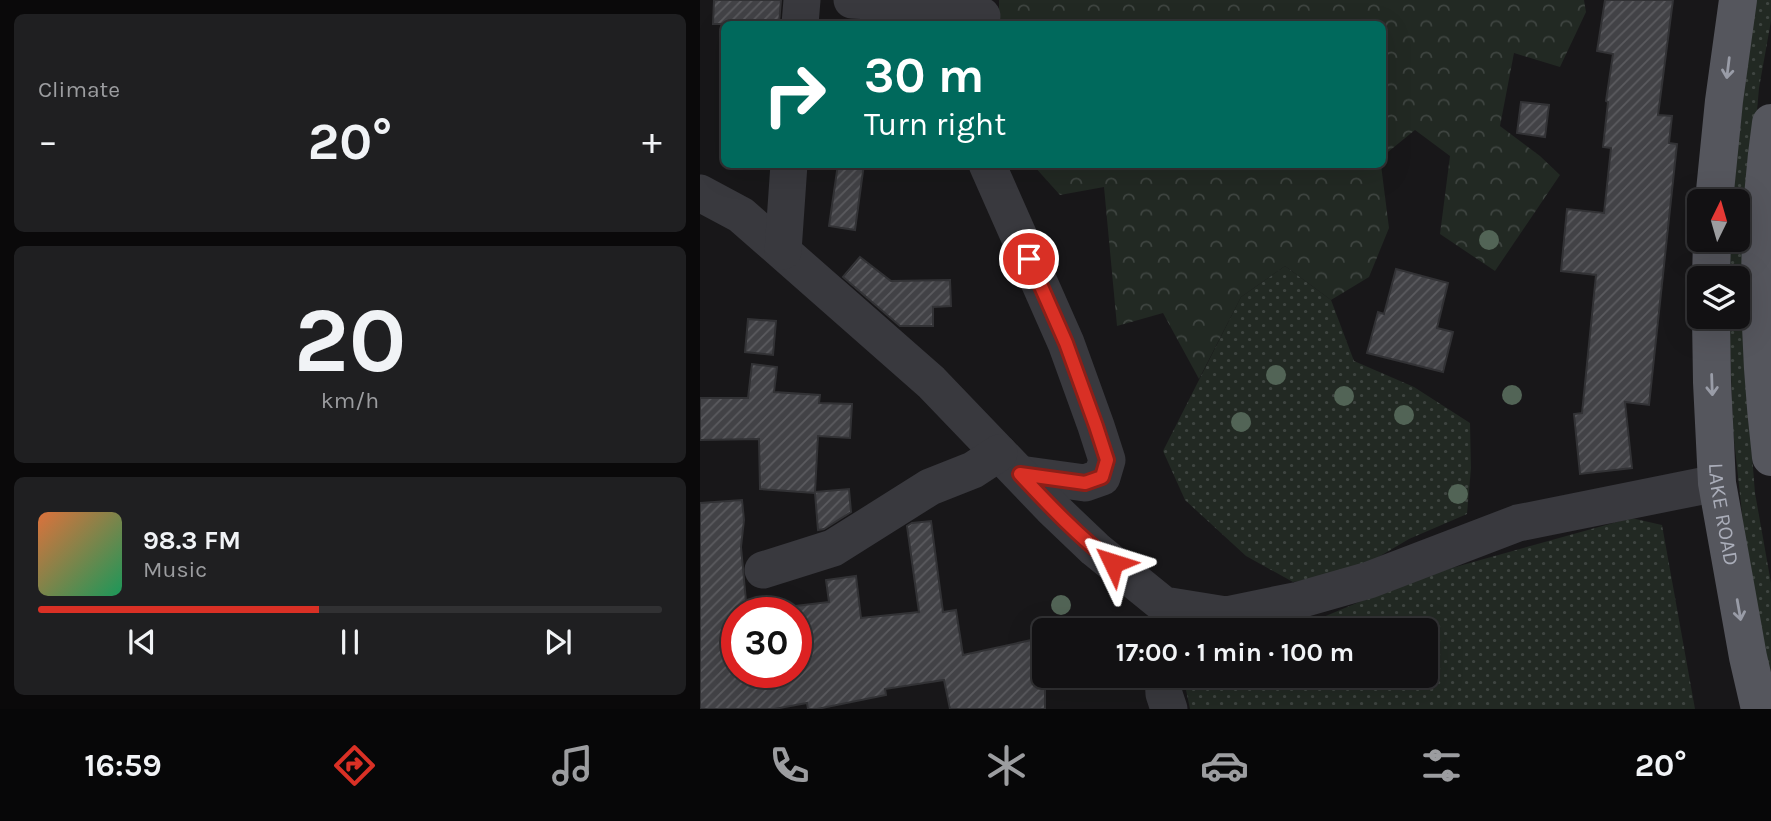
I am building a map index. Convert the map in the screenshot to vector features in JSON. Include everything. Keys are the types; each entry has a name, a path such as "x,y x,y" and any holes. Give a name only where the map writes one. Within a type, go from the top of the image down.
{"main road":[{"path":"1715,189 1738,0"},
{"path":"1771,123 1761,231 1760,310 1762,375 1771,457"},
{"name":"LAKE ROAD","path":"1711,329 1717,483 1760,709"}],"street":[{"path":"800,21 802,0"},
{"path":"852,0 932,2 982,16"},
{"path":"783,251 789,168"},
{"path":"763,570 833,548 930,487 973,470 1010,464 1085,483 1102,477 1107,460 1066,343 989,168"},
{"path":"700,193 741,215 931,382 1163,618 1226,615 1299,600 1368,580 1518,523 1717,483"},
{"path":"1164,688 1169,709"}],"green space":[{"path":"999,0 1584,0 1586,12 1560,67 1514,53 1500,126 1560,175 1495,271 1440,234 1450,156 1415,130 1386,154 1386,21 999,21"},
{"path":"1755,0 1771,0 1771,21 1759,88 1750,193 1750,189 1732,189"},
{"path":"1036,168 1381,168 1389,228 1369,277 1331,300 1285,266 1241,297 1199,379 1163,313 1117,326 1104,187 1060,195"},
{"path":"1729,252 1746,252 1746,266 1728,266"},
{"path":"1285,266 1331,300 1354,361 1414,387 1470,423 1471,468 1467,514 1409,539 1353,572 1293,582 1246,556 1185,500 1163,451 1241,297"},
{"path":"1729,329 1746,329 1746,379 1755,493 1771,583 1771,679 1750,587 1733,430"},
{"path":"1631,518 1662,525 1695,709 1190,709 1186,688 1438,688 1438,618 1321,618 1416,578"}],"building":[{"path":"714,0 781,0 779,21 721,21 721,24 713,24"},
{"path":"1605,0 1673,0 1658,115 1672,116 1669,143 1677,144 1649,405 1625,402 1632,468 1580,474 1574,414 1582,413 1596,275 1561,271 1567,209 1604,213 1611,148 1603,147 1613,54 1597,51"},
{"path":"1521,102 1549,105 1545,137 1517,133"},
{"path":"837,168 863,168 855,230 829,226"},
{"path":"860,257 891,281 950,280 951,306 933,307 933,326 900,326 843,277"},
{"path":"1396,269 1448,283 1437,328 1453,332 1443,372 1367,353 1378,312 1384,314"},
{"path":"748,319 776,321 773,355 745,352"},
{"path":"752,364 777,367 774,392 820,395 819,403 852,404 850,438 818,436 815,492 849,489 851,512 824,529 818,530 815,493 760,489 759,439 700,440 700,398 748,398"},
{"path":"742,500 744,520 741,547 746,597 721,597 721,688 812,688 812,604 829,602 826,580 856,576 861,618 919,612 907,526 931,521 943,612 956,610 963,655 1032,640 1032,688 1045,688 1045,709 950,709 944,680 885,689 886,695 817,709 808,709 807,703 774,709 700,709 700,503"}],"route":[{"path":"1029,259 1066,343 1107,460 1102,477 1085,483 1020,474 1095,550 1113,563"}]}
